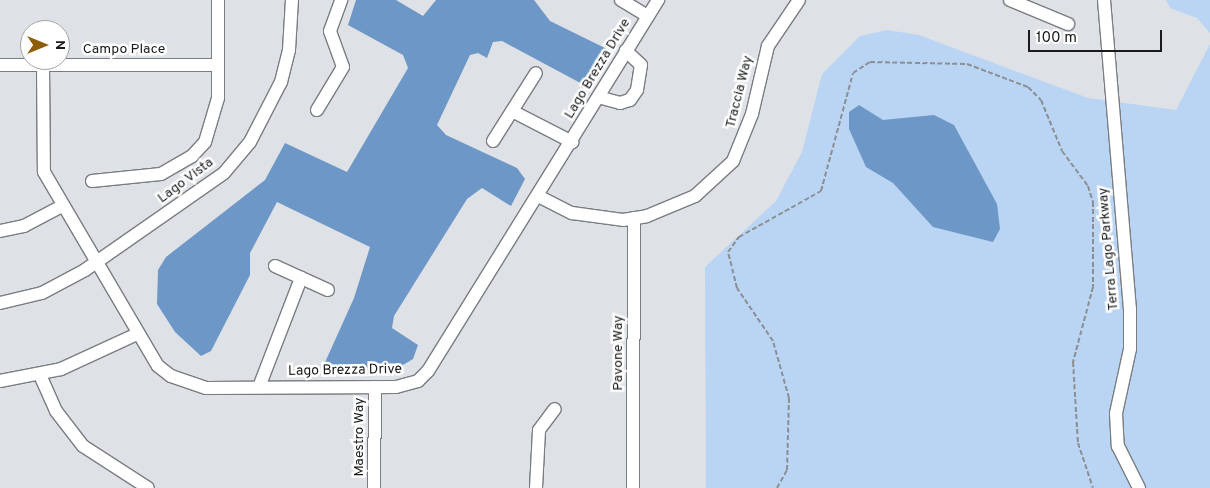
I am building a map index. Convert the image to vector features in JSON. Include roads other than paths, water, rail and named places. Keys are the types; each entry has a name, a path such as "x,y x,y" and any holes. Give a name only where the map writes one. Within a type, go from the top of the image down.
{"street":[{"path":"92,181 161,174 192,156 205,142 214,121 218,65 218,0"},
{"name":"Lago Vista","path":"0,303 42,293 96,262 197,195 224,173 250,142 281,82 289,50 292,0"},
{"path":"317,110 343,67 330,31 340,0"},
{"path":"622,0 648,16"},
{"name":"Lago Brezza Drive","path":"43,70 44,172 62,206 158,366 179,380 206,388 409,385 428,371 572,142 658,0"},
{"name":"Traccia Way","path":"538,196 572,213 634,218 695,196 733,161 752,114 768,46 799,0"},
{"path":"1010,0 1068,24"},
{"name":"Terra Lago Parkway","path":"1104,0 1130,309 1130,348 1116,413 1118,446 1139,488"},
{"path":"598,97 620,103 630,100 637,90 641,65 626,51"},
{"name":"Campo Place","path":"70,64 218,65"},
{"name":"Campo Place","path":"0,65 20,65"},
{"path":"493,141 536,72"},
{"path":"512,111 572,142"},
{"path":"0,231 24,226 62,206"},
{"name":"Pavone Way","path":"634,218 634,488"},
{"path":"275,266 328,290"},
{"path":"258,387 301,278"},
{"path":"0,381 40,375 87,360 138,334"},
{"path":"40,375 56,411 83,446 125,477 148,488"},
{"name":"Maestro Way","path":"374,488 375,387"},
{"path":"536,488 538,430 555,409"}]}
